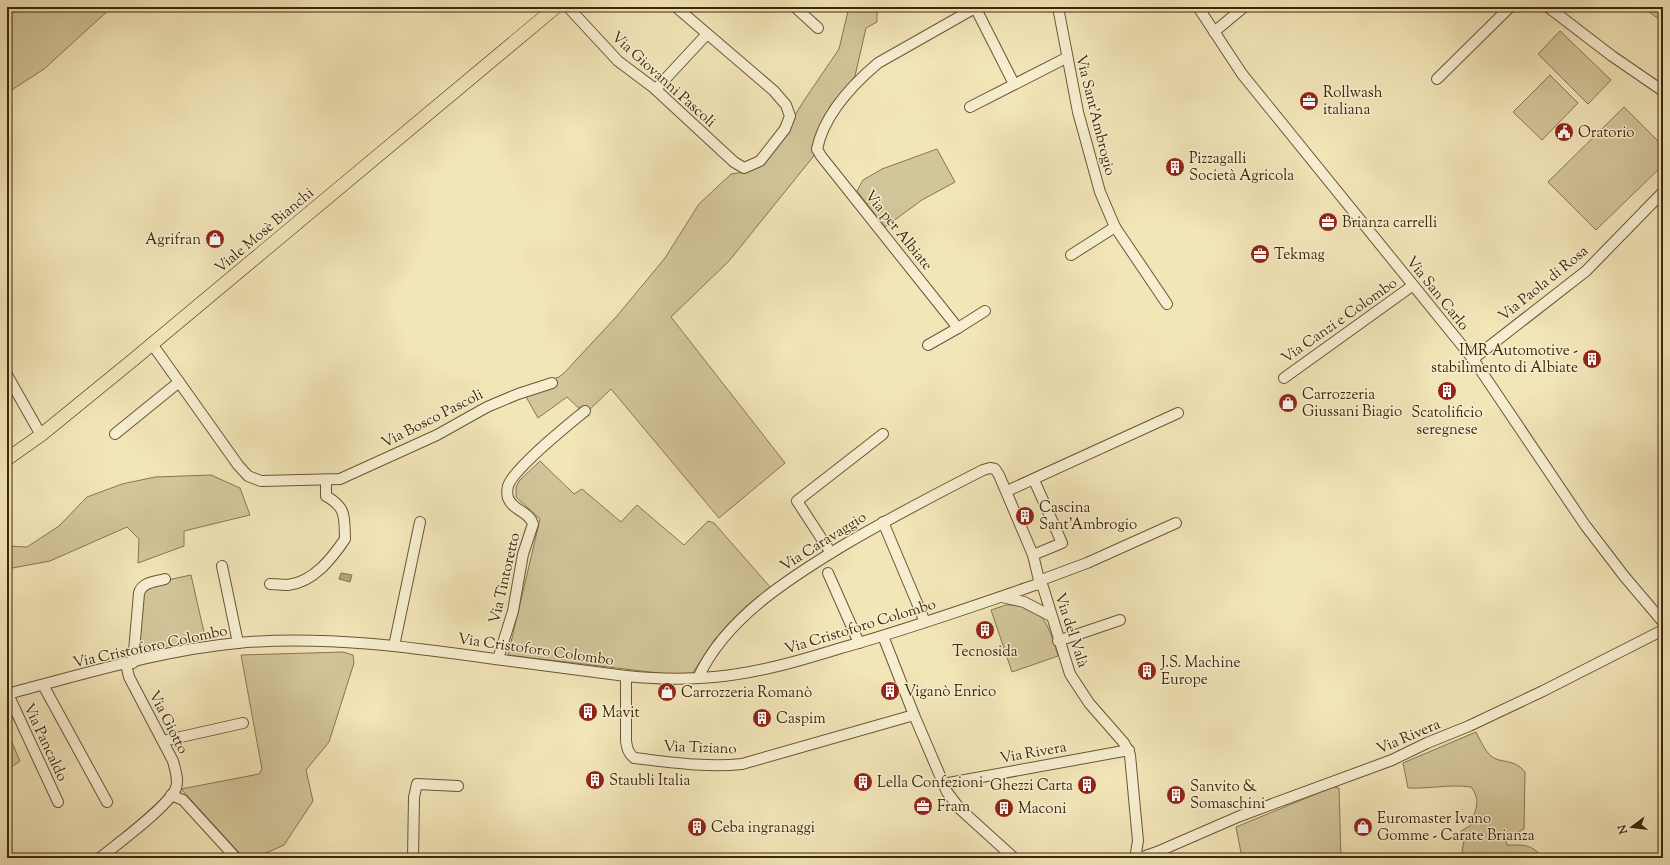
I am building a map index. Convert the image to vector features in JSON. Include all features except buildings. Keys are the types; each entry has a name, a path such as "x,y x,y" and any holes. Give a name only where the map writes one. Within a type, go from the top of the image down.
{"main road":[{"name":"Viale Mosè Bianchi","path":"7,459 41,435 152,344 556,7"}],"street":[{"name":"Via Giovanni Pascoli","path":"568,7 618,61 656,89 734,162 744,168 760,161 785,129 790,116 786,105 774,92 707,34"},
{"path":"656,89 707,34 676,7"},
{"path":"795,7 818,28"},
{"path":"975,7 1014,84"},
{"name":"Via per Albiate","path":"958,328 820,156 817,149 822,134 836,108 853,86 869,71 878,63 975,7"},
{"name":"Via Sant'Ambrogio","path":"1058,7 1066,58 1078,112 1100,192 1115,227"},
{"name":"Via San Carlo","path":"1198,7 1242,74 1412,286 1473,359 1585,525 1624,576 1663,622"},
{"path":"1214,32 1244,7"},
{"path":"1437,80 1510,7"},
{"path":"1548,7 1612,56 1663,91"},
{"path":"970,107 1066,58"},
{"name":"Via Paola di Rosa","path":"1473,359 1586,271 1663,192"},
{"path":"1071,256 1115,227 1167,304"},
{"name":"Via Canzi e Colombo","path":"1284,378 1412,286"},
{"path":"928,345 985,311"},
{"name":"Via Bosco Pascoli","path":"152,344 238,466 248,476 261,481 340,479 437,435 487,407 518,394 552,383"},
{"path":"7,375 41,435"},
{"path":"115,434 179,382"},
{"name":"Via Tintoretto","path":"498,659 513,611 523,554 533,524 529,516 513,506 507,491 512,479 536,453 584,411"},
{"path":"1007,491 1178,413"},
{"path":"831,553 797,501 883,434"},
{"name":"Via Caravaggio","path":"698,678 722,642 750,612 781,585 883,522 983,470 992,468"},
{"name":"Via del Valà","path":"992,468 997,471 1007,491 1033,555 1040,584 1043,587 1058,641 1066,665 1074,682 1089,703 1128,750 1133,770 1138,841 1135,858"},
{"path":"270,584 289,585 305,580 321,569 345,539 343,512 336,501 326,496 326,480"},
{"path":"1033,555 1062,543 1034,480"},
{"path":"394,646 420,522"},
{"path":"883,522 925,622"},
{"path":"1040,584 1044,579 1087,563 1176,523"},
{"path":"222,566 238,643"},
{"path":"828,573 859,643"},
{"path":"129,663 141,587 145,584 165,579"},
{"name":"Via Cristoforo Colombo","path":"7,694 129,663 207,647 238,643 351,642 394,646 626,676 671,679 729,675 769,668 883,636 1040,584"},
{"path":"1000,597 1024,602 1051,616"},
{"path":"1058,641 1120,620"},
{"name":"Via Rivera","path":"1140,858 1154,854 1210,828 1300,792 1392,760 1543,692 1663,630"},
{"path":"883,636 943,784 956,804 1014,858"},
{"name":"Via Giotto","path":"100,858 153,814 176,788 176,774 173,760 129,677 129,663"},
{"name":"Via Tiziano","path":"626,676 626,741 630,755 634,758 687,764 742,764 914,715"},
{"path":"43,685 108,802"},
{"name":"Via Pancaldo","path":"7,694 58,802"},
{"path":"164,741 243,723"},
{"name":"Via Rivera","path":"943,784 1128,750"},
{"path":"413,858 414,797 416,784 458,786"},
{"path":"171,794 183,800 236,858"},
{"path":"1138,841 1143,850 1154,854"}],"shaded area":[{"path":"7,7 112,7 44,69 7,93"},
{"path":"849,7 877,7 877,22 866,28 855,76 833,106 813,157 729,261 671,317 785,463 719,518 611,389 585,414 567,397 538,418 525,395 523,388 559,377 565,372 617,316 665,258 699,204 731,174 750,171 779,142 803,102 839,49"},
{"path":"1653,7 1663,7 1663,22 1649,12"},
{"path":"1560,31 1611,80 1588,104 1538,54"},
{"path":"1550,75 1578,103 1542,140 1513,112"},
{"path":"1624,107 1663,146 1663,165 1596,230 1548,182"},
{"path":"937,149 955,182 922,200 885,227 857,191 863,180 882,169"},
{"path":"540,461 574,494 582,489 621,522 637,505 684,545 708,521 714,523 771,588 739,615 715,639 692,674 675,675 508,655 540,519 516,497 516,487 520,480"},
{"path":"211,475 240,488 250,515 184,531 184,546 138,563 139,539 127,527 50,561 7,569 7,546 27,547 59,526 87,497 122,484 155,477"},
{"path":"341,573 352,575 350,582 339,579"},
{"path":"191,575 206,641 137,656 144,585"},
{"path":"1006,605 1018,605 1036,612 1047,626 1058,656 1012,672 991,610"},
{"path":"343,652 353,655 354,663 329,742 306,770 313,801 284,845 255,858 244,858 181,789 259,774 262,769 241,655"},
{"path":"7,731 20,761 7,770"},
{"path":"1476,732 1491,756 1499,760 1512,763 1525,772 1524,829 1505,839 1507,845 1527,846 1539,853 1543,858 1461,858 1464,840 1461,831 1470,826 1477,802 1471,787 1455,786 1408,788 1403,763"},
{"path":"1333,787 1339,788 1341,858 1242,858 1236,827"}],"place":[{"name":"Rollwash italiana","path":"1309,101"},
{"name":"Oratorio","path":"1564,132"},
{"name":"Pizzagalli Società Agricola","path":"1175,167"},
{"name":"Brianza carrelli","path":"1328,222"},
{"name":"Agrifran","path":"215,239"},
{"name":"Tekmag","path":"1260,254"},
{"name":"IMR Automotive - stabilimento di Albiate","path":"1592,359"},
{"name":"Scatolificio seregnese","path":"1447,391"},
{"name":"Carrozzeria Giussani Biagio","path":"1288,403"},
{"name":"Cascina Sant'Ambrogio","path":"1025,516"},
{"name":"Tecnosida","path":"985,630"},
{"name":"J.S. Machine Europe","path":"1147,671"},
{"name":"Viganò Enrico","path":"890,691"},
{"name":"Carrozzeria Romanò","path":"667,692"},
{"name":"Mavit","path":"588,712"},
{"name":"Caspim","path":"762,718"},
{"name":"Staubli Italia","path":"595,780"},
{"name":"Lella Confezioni","path":"863,782"},
{"name":"Ghezzi Carta","path":"1087,785"},
{"name":"Sanvito & Somaschini","path":"1176,795"},
{"name":"Fram","path":"923,806"},
{"name":"Maconi","path":"1004,808"},
{"name":"Ceba ingranaggi","path":"697,827"},
{"name":"Euromaster Ivano Gomme - Carate Brianza","path":"1363,827"}]}
